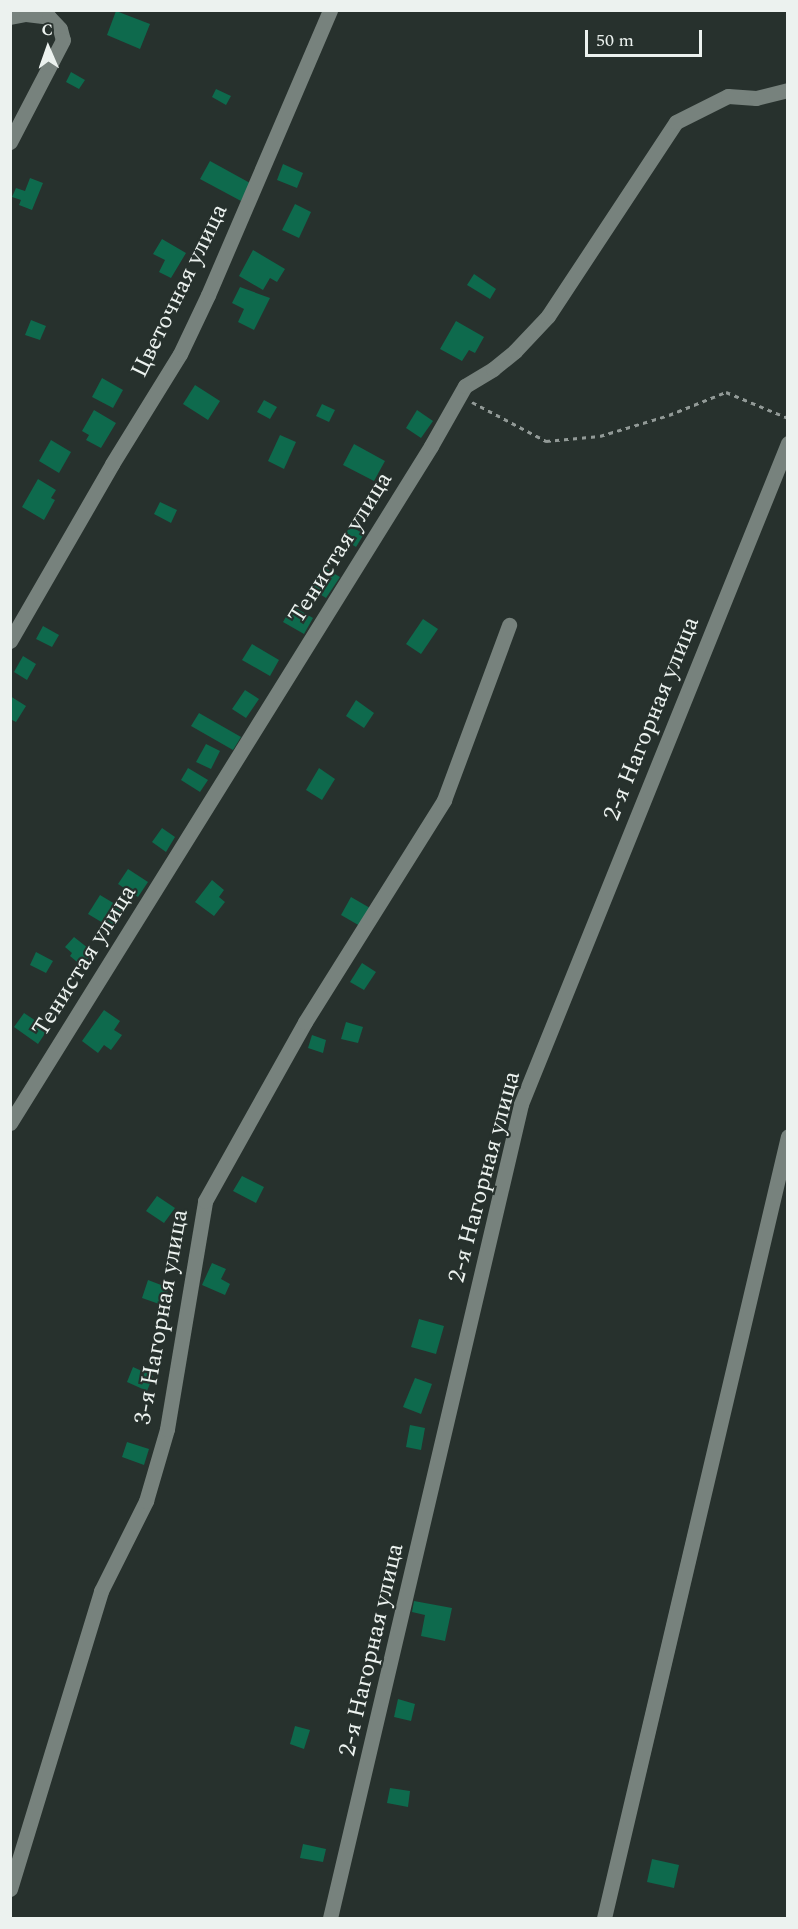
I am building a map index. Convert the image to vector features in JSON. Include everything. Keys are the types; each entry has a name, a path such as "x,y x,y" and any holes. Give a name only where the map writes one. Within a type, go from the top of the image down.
{"street":[{"name":"Цветочная улица","path":"10,641 112,464 180,354 208,295 330,10"},
{"path":"10,17 26,14 49,17 60,29 63,40 10,142"},
{"name":"Тенистая улица","path":"10,1123 431,446 465,386 493,369 548,316 676,122 728,96 756,98 788,90"},
{"name":"2-я Нагорная улица","path":"330,1918 521,1104 788,443"},
{"name":"3-я Нагорная улица","path":"10,1889 102,1591 146,1501 167,1429 205,1202 305,1022 444,800 509,625"},
{"path":"604,1918 788,1136"}],"path":[{"path":"460,395 546,441 600,436 669,415 726,392 788,418"}],"building":[{"path":"116,11 150,24 140,49 107,35"},
{"path":"71,72 85,80 79,89 66,82"},
{"path":"216,89 231,96 226,105 212,97"},
{"path":"210,161 250,183 241,201 200,179"},
{"path":"283,164 303,173 297,188 277,180"},
{"path":"30,178 43,183 32,210 19,205 21,200 12,197 16,188 25,191"},
{"path":"295,204 311,212 299,238 282,230"},
{"path":"162,239 186,253 171,278 159,272 165,260 153,254"},
{"path":"253,250 285,269 277,282 270,278 263,290 239,276"},
{"path":"474,274 496,289 490,299 467,285"},
{"path":"240,287 270,298 254,330 238,322 244,309 232,303"},
{"path":"31,320 46,326 40,340 25,335"},
{"path":"456,321 484,337 475,353 469,350 462,361 440,349"},
{"path":"102,378 123,390 113,408 92,397"},
{"path":"195,385 220,401 208,420 183,404"},
{"path":"264,400 277,407 270,419 257,412"},
{"path":"322,404 335,410 329,422 316,416"},
{"path":"94,410 116,423 101,448 86,440 89,435 82,431"},
{"path":"417,410 433,421 421,438 406,428"},
{"path":"280,435 296,442 284,469 268,461"},
{"path":"51,440 71,452 59,473 39,461"},
{"path":"354,444 385,461 374,481 343,465"},
{"path":"38,479 56,490 51,498 55,500 44,520 22,507"},
{"path":"160,502 177,510 171,523 154,514"},
{"path":"350,526 364,534 356,547 343,539"},
{"path":"323,567 340,577 326,598 310,588"},
{"path":"292,606 313,618 304,634 283,622"},
{"path":"423,619 438,629 421,654 406,644"},
{"path":"43,626 59,635 52,647 36,639"},
{"path":"252,644 279,660 270,676 242,660"},
{"path":"23,656 36,664 27,680 14,672"},
{"path":"245,690 259,699 246,718 232,709"},
{"path":"10,696 26,706 16,722 10,719"},
{"path":"356,700 374,713 364,728 346,716"},
{"path":"199,713 241,737 233,750 191,726"},
{"path":"206,744 220,751 211,769 196,762"},
{"path":"188,768 208,780 200,792 181,780"},
{"path":"319,768 335,779 322,800 306,790"},
{"path":"162,828 175,837 166,852 152,842"},
{"path":"128,869 148,882 138,897 118,884"},
{"path":"212,880 224,890 219,897 225,902 214,916 195,902"},
{"path":"100,895 125,910 113,929 88,914"},
{"path":"351,897 370,908 360,926 341,915"},
{"path":"74,937 93,952 82,966 70,956 72,953 65,947"},
{"path":"36,952 53,961 46,973 30,965"},
{"path":"362,963 376,972 364,990 350,982"},
{"path":"104,1010 120,1021 114,1030 122,1035 111,1050 104,1045 98,1053 82,1041"},
{"path":"24,1013 48,1029 38,1044 14,1027"},
{"path":"346,1022 363,1027 358,1043 341,1039"},
{"path":"312,1035 326,1040 323,1053 308,1048"},
{"path":"242,1176 264,1187 256,1203 233,1191"},
{"path":"157,1196 175,1208 164,1223 146,1211"},
{"path":"212,1263 226,1269 221,1279 230,1284 225,1295 202,1285"},
{"path":"148,1280 169,1288 162,1305 142,1298"},
{"path":"419,1319 444,1326 436,1354 411,1347"},
{"path":"133,1367 153,1376 147,1391 127,1382"},
{"path":"415,1378 432,1384 421,1414 403,1407"},
{"path":"410,1425 425,1428 421,1450 406,1447"},
{"path":"127,1442 149,1449 144,1465 122,1457"},
{"path":"414,1601 452,1608 445,1641 421,1636 425,1615 412,1612"},
{"path":"398,1699 415,1704 411,1721 394,1717"},
{"path":"295,1726 310,1730 304,1749 290,1744"},
{"path":"390,1788 410,1791 408,1807 387,1803"},
{"path":"303,1844 326,1849 323,1862 300,1858"},
{"path":"652,1859 679,1865 674,1888 647,1882"}]}
